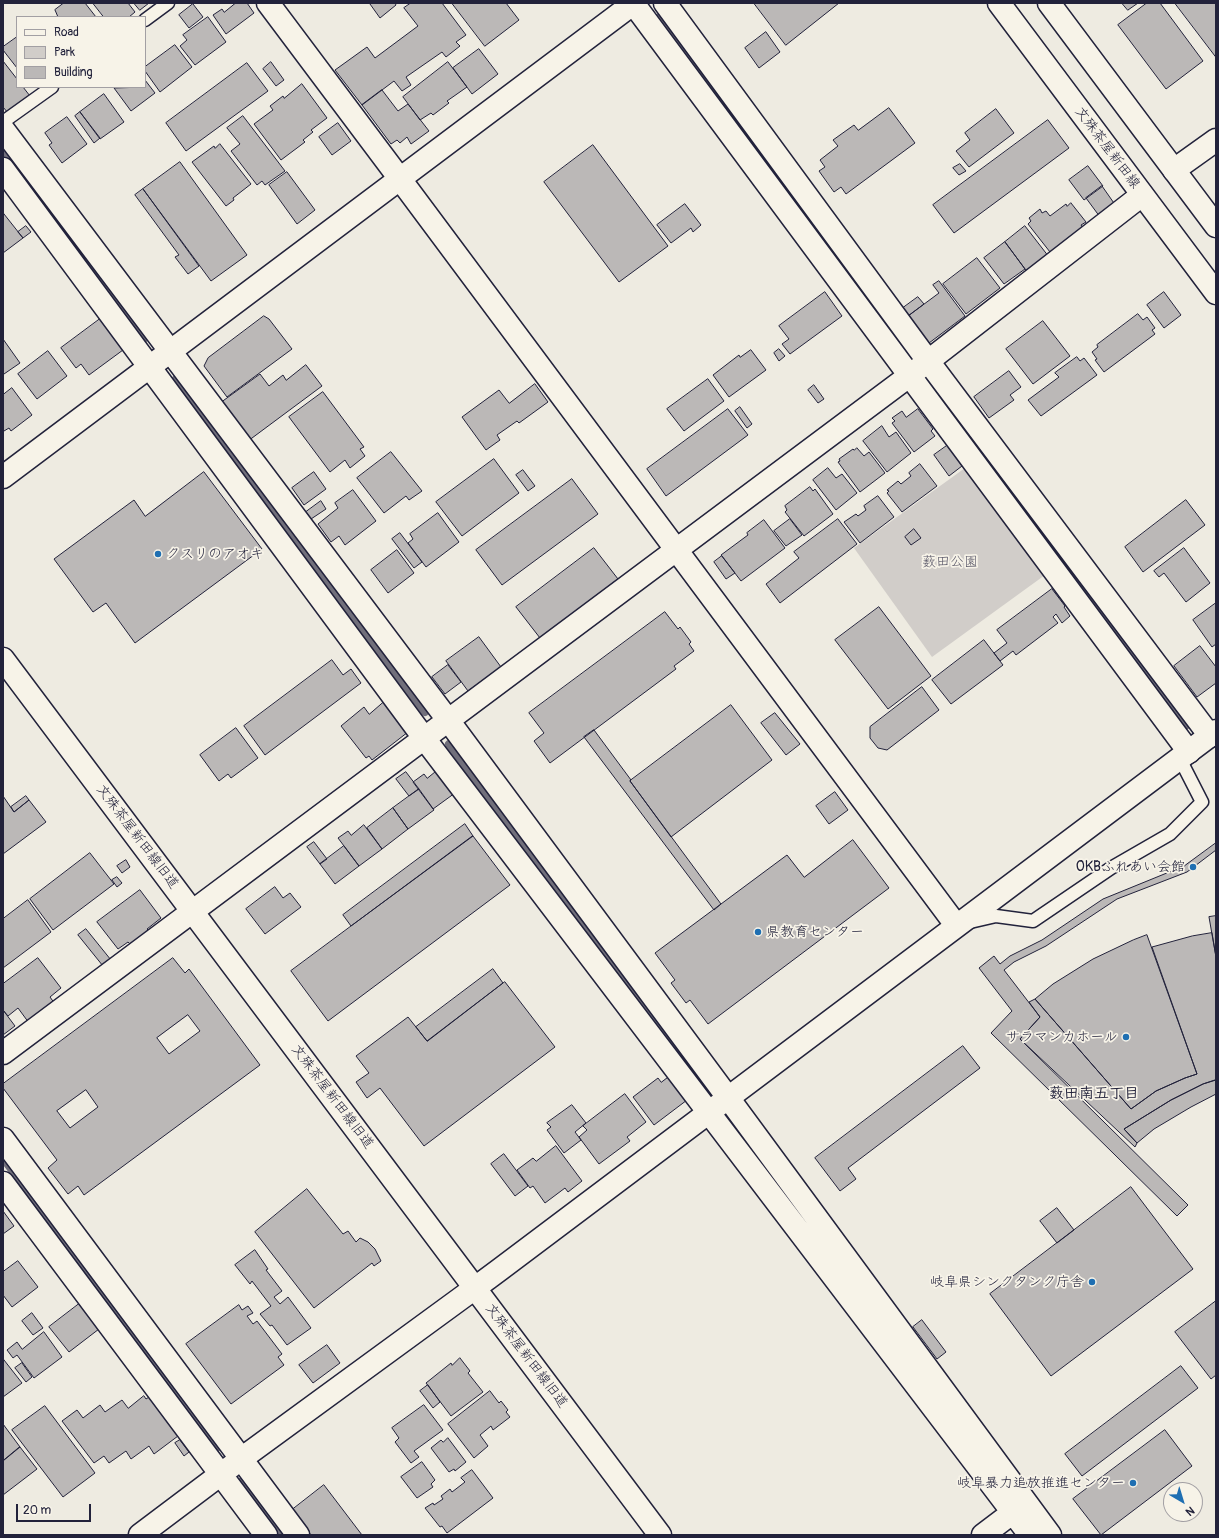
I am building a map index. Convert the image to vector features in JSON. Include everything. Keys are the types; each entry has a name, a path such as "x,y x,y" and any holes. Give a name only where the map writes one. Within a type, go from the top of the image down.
{"street":[{"path":"268,3 956,926"},
{"path":"3,477 633,3 909,376 1184,755"},
{"path":"140,1535 709,1114 956,926 1213,734 928,360 665,3"},
{"name":"文殊茶屋新田線","path":"999,3 1216,293"},
{"path":"1049,3 1216,226"},
{"path":"3,129 448,720 729,1099 1019,1507 1030,1535"},
{"path":"1174,170 1216,140"},
{"path":"3,169 424,738 709,1114 1019,1507 1050,1535"},
{"path":"3,1053 194,912 448,720 909,376 1142,195"},
{"name":"文殊茶屋新田線旧道","path":"3,659 660,1535"},
{"path":"3,1139 298,1535"},
{"path":"3,1182 266,1535"},
{"path":"982,1535 1019,1507"}],"lane":[{"path":"146,19 168,3"},
{"path":"3,122 51,88"},
{"path":"956,926 996,916 1033,921 1111,868 1170,834 1202,802 1184,755"}],"green space":[{"name":"薮田公園","path":"965,468 1045,575 932,657 854,548"}],"building":[{"path":"64,3 85,3 95,16 58,16 55,10"},
{"path":"93,3 128,3 135,12 130,16 103,16"},
{"path":"134,3 149,3 140,10"},
{"path":"236,3 247,3 254,13 226,34 213,15 222,9 224,12"},
{"path":"395,3 396,5 380,18 370,4"},
{"path":"411,3 442,3 466,35 456,42 460,46 446,57 442,52 406,77 411,85 402,91 394,81 362,105 335,70 367,47 375,58 418,26 404,8"},
{"path":"452,3 506,3 519,20 485,46"},
{"path":"754,3 839,3 786,45"},
{"path":"1122,3 1138,3 1128,10"},
{"path":"1147,3 1160,3 1203,61 1166,89 1118,25"},
{"path":"1175,3 1216,3 1216,57"},
{"path":"193,4 203,17 189,28 179,15"},
{"path":"208,17 226,42 195,65 180,46 187,40 183,35"},
{"path":"766,32 780,52 759,68 745,48"},
{"path":"16,38 16,67 3,50 3,47"},
{"path":"175,45 192,67 160,92 146,72 146,66"},
{"path":"479,49 498,74 472,94 453,68"},
{"path":"3,61 16,78 16,88 24,88 30,96 8,113 3,107"},
{"path":"271,62 284,80 276,86 263,69"},
{"path":"448,62 467,87 447,101 449,103 433,115 431,113 420,120 403,97"},
{"path":"247,63 268,91 186,151 166,123"},
{"path":"146,81 155,93 131,111 114,88 146,88"},
{"path":"302,84 327,118 311,130 313,132 303,140 305,142 281,160 254,124 273,110 270,106 283,96 284,98"},
{"path":"382,90 398,111 408,104 429,131 411,144 407,137 400,143 397,140 391,144 362,105"},
{"path":"104,94 124,122 100,139 80,112"},
{"path":"889,108 915,143 846,194 841,187 834,192 819,171 825,167 820,160 838,146 833,140 854,125 858,130"},
{"path":"996,109 1014,133 969,167 956,151 970,140 965,133"},
{"path":"80,112 100,138 94,143 75,116"},
{"path":"243,116 285,171 265,185 262,181 257,185 231,151 240,144 227,128"},
{"path":"67,117 87,144 62,163 49,145 52,143 45,133"},
{"path":"1048,120 1069,148 954,233 933,205"},
{"path":"338,123 351,141 332,155 319,137"},
{"path":"220,144 251,184 233,198 234,200 226,206 192,162 214,146 215,148"},
{"path":"593,145 668,246 619,282 544,182"},
{"path":"180,162 247,255 211,281 143,189"},
{"path":"960,164 966,171 959,175 953,168"},
{"path":"1088,166 1103,186 1084,200 1069,180"},
{"path":"287,172 315,210 297,224 269,185"},
{"path":"1102,186 1116,206 1100,217 1086,198"},
{"path":"143,189 199,266 188,274 175,257 179,255 135,195"},
{"path":"1071,203 1086,222 1081,225 1083,228 1050,252 1028,224 1031,221 1029,218 1040,209 1042,213 1046,211 1050,216 1066,204 1067,206"},
{"path":"685,204 701,225 693,232 691,228 671,243 657,225"},
{"path":"4,214 23,238 3,253 3,215"},
{"path":"26,226 31,232 23,238 18,232"},
{"path":"1025,226 1049,257 1028,273 1005,242"},
{"path":"1005,242 1025,269 1004,284 984,258"},
{"path":"977,258 1000,288 966,314 943,284"},
{"path":"939,281 965,316 929,343 908,316 939,293 933,285"},
{"path":"825,292 842,316 790,354 782,344 789,339 779,326"},
{"path":"1164,292 1181,315 1164,328 1147,305"},
{"path":"918,297 924,304 908,316 903,308"},
{"path":"1138,314 1143,320 1147,317 1155,328 1152,330 1155,334 1104,372 1095,360 1097,359 1092,352 1098,347 1097,345"},
{"path":"264,316 269,319 292,349 227,397 204,366 208,358"},
{"path":"100,319 123,350 89,375 81,364 76,368 61,348"},
{"path":"1043,321 1070,356 1033,384 1006,349"},
{"path":"3,339 20,363 4,374 3,373"},
{"path":"779,349 785,356 779,361 774,353"},
{"path":"751,350 766,370 729,397 713,375 739,355 740,357"},
{"path":"48,351 67,376 37,399 18,374"},
{"path":"1077,357 1080,361 1084,358 1097,375 1041,416 1028,400 1059,377 1055,373"},
{"path":"306,365 322,386 248,441 220,403 260,374 269,386 283,375 286,380"},
{"path":"1009,371 1021,387 1010,395 1014,400 989,418 974,397"},
{"path":"708,379 724,401 684,431 667,409"},
{"path":"535,384 548,402 519,423 517,421 497,435 500,440 486,450 462,417 499,390 509,403"},
{"path":"814,385 824,399 818,403 808,390"},
{"path":"12,388 32,415 11,431 9,428 4,431 3,395"},
{"path":"323,392 364,447 360,449 365,456 350,468 345,460 330,472 289,417"},
{"path":"740,407 752,424 747,428 735,411"},
{"path":"728,409 748,435 666,496 647,469"},
{"path":"918,409 933,429 931,431 935,436 914,452 892,423 895,421 892,418 902,411 906,417"},
{"path":"882,426 889,437 896,432 911,453 887,472 863,441"},
{"path":"948,445 962,466 949,476 934,455"},
{"path":"857,448 864,456 869,452 885,473 860,492 838,462 840,461 839,459 853,449 854,450"},
{"path":"391,452 422,491 409,500 406,496 384,513 357,478"},
{"path":"494,459 519,493 462,536 436,502"},
{"path":"920,464 937,486 902,512 887,493 889,491 887,490 898,481 901,484 911,476 909,473"},
{"path":"828,468 836,478 842,474 857,493 836,510 813,480"},
{"path":"523,470 535,486 528,491 516,475"},
{"name":"クスリのアオキ","path":"204,472 262,549 135,643 106,603 93,612 54,559 134,500 145,516"},
{"path":"314,472 326,489 304,505 292,488"},
{"path":"572,479 598,514 502,585 476,550"},
{"path":"810,487 813,491 815,489 833,514 804,536 785,512 787,510 785,506"},
{"path":"353,490 376,521 345,545 339,536 331,542 318,524 338,508 335,503"},
{"path":"878,496 894,517 860,543 844,522 856,514 858,516 866,510 864,506"},
{"path":"1186,500 1205,525 1143,572 1125,547"},
{"path":"321,501 326,509 311,519 306,512"},
{"path":"438,513 459,542 426,567 408,543 413,539 410,534"},
{"path":"790,519 802,535 786,546 774,531"},
{"path":"838,519 857,544 780,603 766,584 799,558 794,552"},
{"path":"764,520 785,548 741,581 721,555 748,535 747,533"},
{"path":"914,529 921,538 911,545 905,537"},
{"path":"400,533 422,562 414,568 392,539"},
{"path":"594,548 618,579 540,638 516,607"},
{"path":"1184,548 1210,583 1186,602 1164,573 1159,577 1154,571"},
{"path":"397,550 414,573 388,593 371,570"},
{"path":"722,556 735,573 726,579 714,562"},
{"path":"1052,589 1065,606 1064,607 1070,616 1062,623 1056,614 1053,617 1058,623 1016,655 1013,651 1000,661 994,653 1007,643 997,630"},
{"path":"1216,603 1216,644 1212,647 1193,620"},
{"path":"879,607 931,676 888,709 835,640"},
{"path":"665,612 678,629 680,627 691,642 689,644 694,651 674,666 676,669 550,763 534,741 544,733 529,713"},
{"path":"479,637 501,667 468,691 446,661"},
{"path":"984,640 1003,665 951,704 932,680"},
{"path":"1200,646 1216,667 1216,683 1197,697 1174,666"},
{"path":"332,660 343,675 351,669 361,683 265,755 244,726"},
{"path":"448,665 461,682 445,694 432,677"},
{"path":"922,687 939,710 887,750 878,748 870,738 870,727"},
{"path":"384,702 408,732 372,760 369,756 366,758 341,726 364,707 369,714"},
{"path":"731,705 772,760 671,837 630,781"},
{"path":"775,713 800,744 786,755 761,723"},
{"path":"236,728 258,758 231,778 228,774 219,781 200,755"},
{"path":"594,730 721,904 714,910 584,737"},
{"path":"438,770 455,793 433,809 413,782 424,774 427,778"},
{"path":"406,772 419,789 409,796 396,779"},
{"path":"419,789 434,810 408,829 393,808"},
{"path":"835,792 848,810 829,824 816,806"},
{"path":"3,796 14,812 29,800 46,822 3,854"},
{"path":"26,796 29,800 14,812 11,807"},
{"path":"393,808 408,829 382,849 367,828"},
{"path":"465,824 473,836 351,926 343,915"},
{"path":"364,825 382,849 359,866 338,838 348,831 351,835"},
{"path":"473,836 510,885 328,1021 291,971"},
{"name":"県教育センター","path":"853,840 889,888 708,1024 690,1000 686,1003 671,983 675,980 655,953 787,855 804,877"},
{"path":"314,842 327,859 320,864 307,847"},
{"path":"1216,843 1216,850 1187,872 1117,899 1046,946 1014,962 1004,970 1040,1017 1020,1039 1188,1205 1177,1216 991,1033 1012,1011 979,968 994,956 1000,964 1010,956 1042,940 1103,899 1184,866"},
{"path":"344,846 359,866 335,884 320,864"},
{"path":"90,853 114,884 53,930 30,899"},
{"path":"126,860 130,867 122,873 117,866"},
{"path":"117,877 122,883 117,887 112,880"},
{"path":"275,887 283,898 290,893 301,907 265,934 246,909"},
{"path":"140,890 161,918 147,929 150,932 132,946 128,942 118,949 97,922"},
{"path":"28,900 51,932 3,968 3,919"},
{"path":"1216,916 1216,957 1209,917"},
{"path":"86,929 111,960 103,966 78,935"},
{"path":"1212,933 1216,957 1216,1080 1203,1084 1171,1100 1124,1129 1137,1143 1135,1147 1020,1039 1040,1017 1029,1002 1035,999 1131,1109 1156,1091 1197,1074 1152,947 1192,936"},
{"name":"サラマンカホール","path":"1147,935 1197,1074 1156,1091 1131,1109 1035,999 1053,984 1093,959"},
{"path":"38,958 61,988 50,997 55,1004 29,1023 18,1008 8,1016 3,1010 3,984"},
{"path":"173,958 185,973 189,969 260,1065 84,1195 78,1186 68,1194 48,1168 57,1160 3,1088 3,1084","holes":["188,1015 200,1031 169,1054 157,1038","86,1090 98,1107 70,1128 57,1111"]},
{"path":"493,969 503,983 427,1041 416,1027"},
{"path":"505,982 555,1047 424,1146 380,1088 367,1098 356,1082 369,1073 356,1056 408,1017 427,1041"},
{"path":"3,1010 15,1026 3,1035"},
{"path":"963,1046 980,1068 848,1168 856,1179 840,1191 815,1158"},
{"path":"674,1073 691,1097 654,1125 633,1097 658,1078 661,1082"},
{"path":"1216,1080 1216,1094 1154,1129 1137,1143 1124,1129 1171,1100 1203,1084"},
{"path":"625,1094 646,1122 627,1137 630,1141 599,1164 579,1137 587,1130 583,1126"},
{"path":"572,1105 586,1123 575,1132 581,1140 564,1153 547,1130 551,1127 547,1123"},
{"path":"556,1146 582,1181 568,1192 565,1188 545,1203 533,1186 530,1188 517,1170 533,1158 536,1161"},
{"path":"504,1154 528,1186 515,1196 491,1164"},
{"name":"岐阜県シンクタンク庁舎","path":"1131,1187 1193,1269 1051,1376 990,1294"},
{"path":"307,1189 343,1234 348,1231 356,1242 360,1238 368,1242 375,1249 381,1261 374,1266 372,1263 314,1308 255,1232"},
{"path":"1057,1208 1074,1230 1057,1243 1040,1221"},
{"path":"3,1211 14,1226 3,1234"},
{"path":"255,1250 268,1269 266,1270 282,1291 274,1297 280,1304 288,1297 311,1328 287,1345 272,1325 270,1326 260,1314 271,1306 252,1281 250,1284 235,1265"},
{"path":"18,1261 38,1287 12,1307 3,1295 3,1272"},
{"path":"1216,1301 1216,1375 1211,1379 1175,1332"},
{"path":"79,1304 99,1329 69,1352 49,1327"},
{"path":"239,1305 242,1310 248,1306 253,1313 247,1316 253,1324 257,1321 282,1354 278,1357 284,1365 231,1404 186,1344"},
{"path":"32,1313 43,1328 33,1335 22,1321"},
{"path":"922,1320 946,1352 937,1359 913,1327"},
{"path":"44,1332 62,1357 34,1378 17,1355 13,1358 7,1350 17,1342 22,1349"},
{"path":"327,1345 340,1363 313,1383 299,1365"},
{"path":"460,1358 470,1371 468,1373 483,1392 451,1416 426,1383 451,1363 452,1365"},
{"path":"4,1360 22,1383 3,1397 3,1361"},
{"path":"22,1363 32,1377 26,1382 15,1368"},
{"path":"1181,1366 1198,1388 1082,1476 1065,1454"},
{"path":"428,1385 440,1402 433,1408 420,1391"},
{"path":"490,1391 499,1403 501,1401 508,1410 506,1412 510,1417 493,1430 491,1426 480,1435 488,1446 474,1458 448,1424"},
{"path":"144,1396 146,1399 149,1397 178,1436 154,1454 149,1446 131,1459 126,1451 109,1463 104,1456 94,1463 62,1421 77,1410 83,1418 100,1405 105,1412 122,1400 128,1408"},
{"path":"424,1405 443,1430 414,1451 419,1457 411,1463 395,1442 399,1438 392,1428"},
{"path":"45,1406 95,1473 63,1497 12,1430"},
{"path":"3,1424 20,1447 3,1461"},
{"name":"岐阜暴力追放推進センター","path":"1165,1430 1192,1466 1171,1482 1163,1482 1163,1488 1101,1535 1073,1499"},
{"path":"448,1438 466,1462 455,1471 454,1469 449,1472 431,1448 441,1440 443,1442"},
{"path":"180,1440 189,1452 184,1456 175,1443"},
{"path":"20,1447 37,1469 3,1495 3,1461"},
{"path":"422,1462 435,1480 431,1484 433,1487 417,1498 401,1477"},
{"path":"472,1470 493,1498 447,1533 442,1526 440,1527 425,1508 433,1503 434,1505 443,1499 441,1496 450,1489 452,1492 465,1482 461,1478"},
{"path":"324,1485 362,1535 311,1535 292,1510"}],"waterway":[{"path":"658,18 880,314"},
{"path":"3,149 145,338"},
{"path":"176,379 425,712"},
{"path":"1070,568 1187,725"},
{"path":"449,744 706,1089"},
{"path":"743,1140 757,1158"},
{"path":"3,1158 218,1447"},
{"path":"242,1481 283,1535"}],"place":[{"name":"クスリのアオキ","path":"158,554"},
{"name":"OKBふれあい会館","path":"1193,867"},
{"name":"県教育センター","path":"758,932"},
{"name":"サラマンカホール","path":"1126,1037"},
{"name":"岐阜県シンクタンク庁舎","path":"1092,1282"},
{"name":"岐阜暴力追放推進センター","path":"1133,1483"}],"district":[{"name":"薮田南五丁目","path":"1094,1094"}]}
